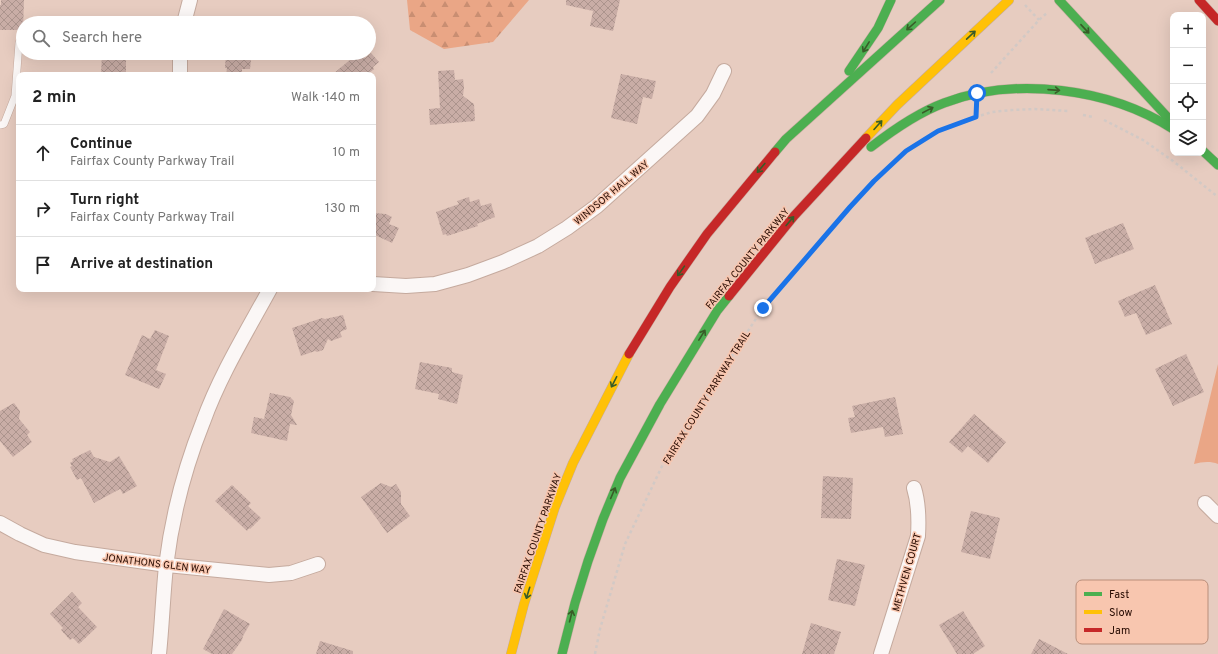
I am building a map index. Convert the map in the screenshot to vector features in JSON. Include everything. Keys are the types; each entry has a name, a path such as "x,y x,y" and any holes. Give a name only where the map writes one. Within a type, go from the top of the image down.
{"highway":[{"path":"786,139 848,73 864,51 891,0"},
{"name":"FAIRFAX COUNTY PARKWAY","path":"511,654 538,559 555,507 573,463 632,347 670,287 707,234 786,139 940,0"},
{"name":"FAIRFAX COUNTY PARKWAY","path":"562,654 588,561 602,519 620,478 660,404 718,311 794,216 897,105 1009,0"},
{"path":"1199,0 1218,21"},
{"path":"1060,1 1171,120"},
{"path":"827,181 906,122 930,108 954,99 977,93 1004,89 1030,88 1067,91 1090,95 1116,102 1145,114 1170,127"},
{"path":"1206,154 1218,165"}],"street":[{"path":"186,16 190,0"},
{"path":"180,60 180,72"},
{"name":"WINDSOR HALL WAY","path":"376,284 406,286 435,284 468,275 510,259 538,246 567,228 597,206 697,116 713,94 724,70"},
{"path":"159,654 166,565 175,515 187,469 202,422 223,374 268,292"},
{"name":"METHVEN COURT","path":"881,654 918,536 919,518 914,488"},
{"path":"1205,503 1218,516"},
{"name":"JONATHONS GLEN WAY","path":"0,523 20,534 44,544 75,552 166,565 269,575 291,573 318,564"}],"lane":[{"path":"16,72 17,60"},
{"path":"0,125 4,124 15,96 16,78"}],"path":[{"path":"1021,0 1039,20"},
{"path":"990,74 1039,20 1060,1"},
{"path":"976,117 977,93"},
{"name":"FAIRFAX COUNTY PARKWAY TRAIL","path":"595,654 600,629 625,544 664,462 763,308 850,207 874,181 906,151 938,131 992,112 1035,109 1071,112"},
{"path":"1077,113 1097,118"},
{"path":"1103,120 1144,140 1218,197"}],"green space":[{"path":"407,0 529,0 493,42 444,49 410,30"},
{"path":"1218,364 1218,464 1206,462 1194,464"}],"building":[{"path":"1,0 24,0 23,16 16,16 16,30 0,30"},
{"path":"566,0 620,0 613,31 590,26 593,11 566,5"},
{"path":"376,59 379,62 373,67 374,69 370,72 336,72 350,60 376,60"},
{"path":"102,60 126,60 126,72 101,72"},
{"path":"226,60 251,60 250,69 242,69 242,72 226,72 227,68 225,68"},
{"path":"454,70 455,80 463,79 463,96 474,104 475,121 430,125 429,109 440,108 438,71"},
{"path":"621,74 656,81 652,99 643,97 637,124 611,118"},
{"path":"469,197 470,202 479,199 481,206 491,203 495,217 477,224 478,226 447,236 446,234 443,235 436,212 459,204 457,201"},
{"path":"376,213 386,214 392,217 389,224 399,228 392,243 376,235"},
{"path":"1123,223 1134,249 1095,264 1085,238"},
{"path":"1155,285 1172,324 1146,335 1136,313 1125,317 1118,301"},
{"path":"343,315 347,329 340,332 342,337 331,341 328,339 323,350 301,356 292,328 322,318 325,319"},
{"path":"155,330 169,336 156,370 166,374 159,389 125,375 142,335 150,339"},
{"path":"1186,354 1204,392 1173,406 1155,369"},
{"path":"420,362 452,368 452,372 463,375 457,404 438,399 439,394 415,389"},
{"path":"270,393 290,397 294,401 291,415 297,425 290,424 287,441 251,433 254,417 264,419"},
{"path":"895,397 903,434 885,437 883,427 851,433 848,418 855,417 852,406"},
{"path":"14,403 20,411 19,419 30,432 27,435 32,442 13,457 0,441 0,411"},
{"path":"974,414 1006,442 988,463 968,446 962,453 949,442"},
{"path":"90,450 94,457 110,462 119,456 137,486 123,494 120,489 94,503 81,478 77,480 70,467 72,466 70,463 73,461 72,459"},
{"path":"823,476 853,478 851,519 821,518"},
{"path":"381,483 391,487 396,484 401,492 401,504 410,516 387,533 361,497"},
{"path":"232,485 251,503 248,506 261,518 247,531 215,501"},
{"path":"971,511 1000,518 990,559 961,552"},
{"path":"837,559 865,565 855,606 828,600"},
{"path":"72,592 82,603 78,607 97,627 79,644 73,638 70,640 61,630 63,628 50,614"},
{"path":"224,609 250,624 242,640 232,654 212,654 203,649"},
{"path":"963,611 985,646 973,654 957,654 939,625"},
{"path":"811,623 841,632 834,654 802,654"},
{"path":"1039,639 1068,654 1031,654"},
{"path":"320,641 353,651 353,654 316,654"}],"traffic: fast":[{"path":"849,71 878,28 891,0"},
{"path":"775,152 786,139 940,0"},
{"path":"1059,0 1170,120"},
{"path":"871,147 906,122 934,107 972,95 1001,90 1061,90 1091,96 1120,104 1148,115 1170,127"},
{"path":"1206,154 1218,165"},
{"path":"562,654 575,603 588,561 620,478 660,404 717,311 729,296"}],"traffic: slow":[{"path":"866,138 897,105 1009,0"},
{"path":"511,654 524,604 555,507 573,463 629,354"}],"traffic: jam":[{"path":"1199,0 1218,21"},
{"path":"729,296 794,216 866,138"},
{"path":"629,354 670,287 707,234 775,152"}],"route":[{"path":"763,308 850,207 874,181 906,151 938,131 976,117 977,93"}]}
